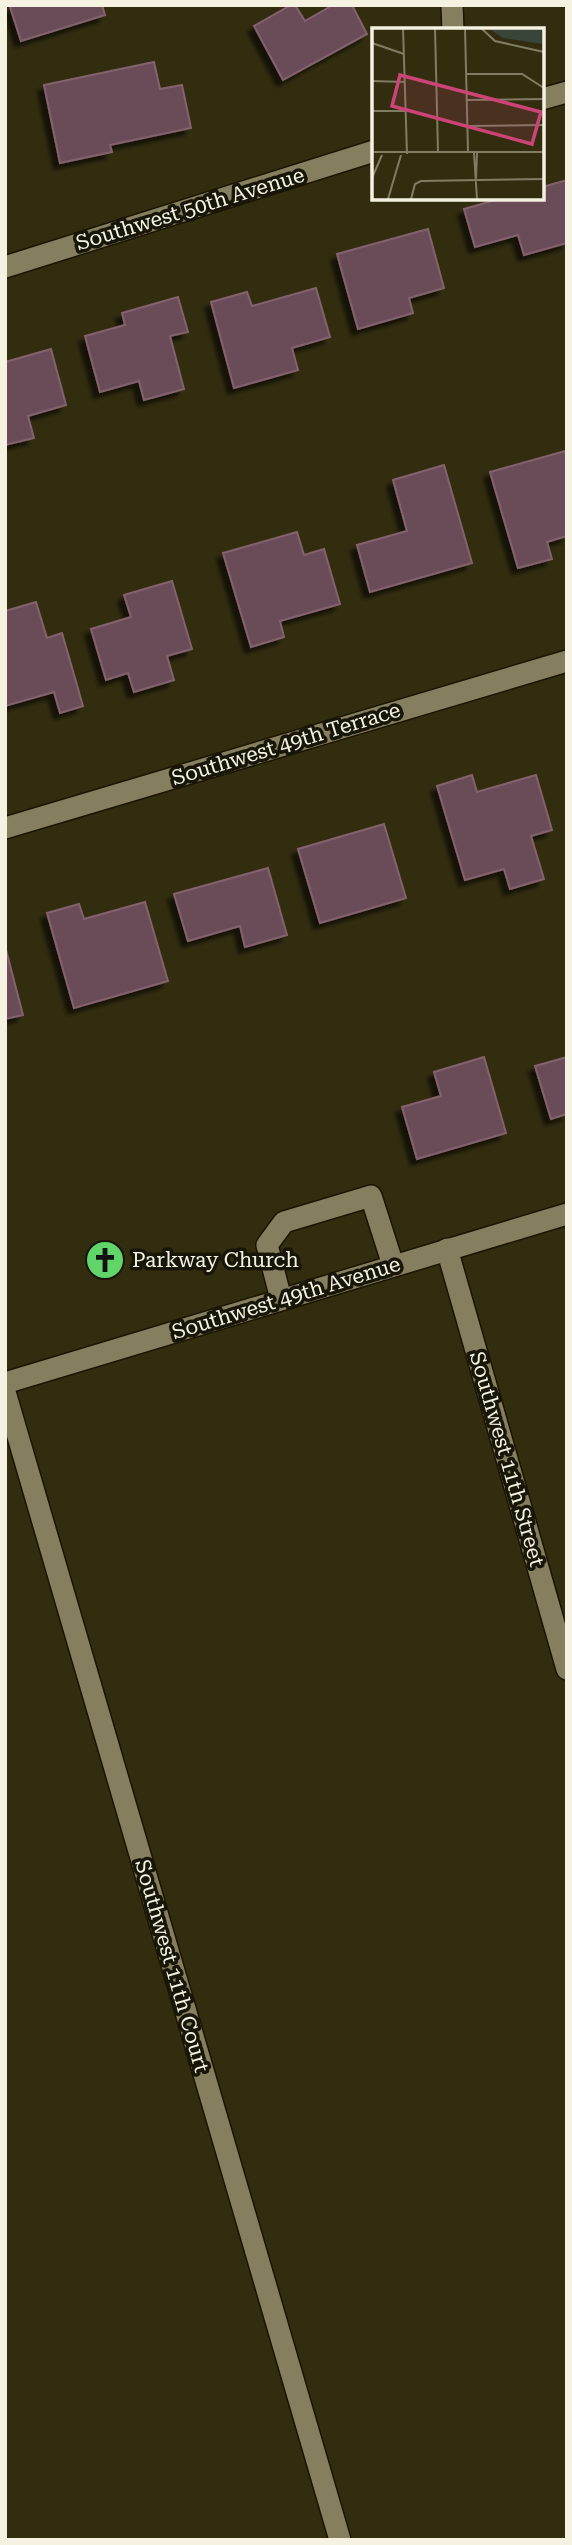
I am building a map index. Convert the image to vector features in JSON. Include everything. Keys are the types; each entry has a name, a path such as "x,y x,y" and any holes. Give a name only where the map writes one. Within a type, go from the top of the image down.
{"street":[{"path":"452,5 453,28"},
{"path":"544,98 567,92"},
{"name":"Southwest 50th Avenue","path":"5,267 372,152"},
{"name":"Southwest 49th Terrace","path":"5,828 567,661"},
{"path":"281,1299 267,1245 284,1222 371,1196 393,1265"},
{"name":"Southwest 49th Avenue","path":"5,1383 567,1214"},
{"name":"Southwest 11th Street","path":"447,1249 567,1669"},
{"name":"Southwest 11th Court","path":"5,1392 340,2540"}],"building":[{"path":"102,5 105,15 21,41 10,7"},
{"path":"295,5 305,21 333,5 352,5 367,34 283,80 254,26"},
{"path":"154,62 160,89 182,85 191,128 110,145 112,152 60,163 44,85"},
{"path":"567,180 567,243 524,255 518,235 475,247 464,209 496,200 544,200 544,186"},
{"path":"428,229 444,288 409,298 413,313 358,329 337,254"},
{"path":"316,288 330,337 292,348 298,370 234,388 211,302 247,292 252,306"},
{"path":"178,297 188,332 170,336 184,389 144,400 139,381 100,392 85,336 125,325 122,313"},
{"path":"51,349 66,405 28,416 34,438 5,445 5,362"},
{"path":"565,451 567,536 547,542 552,559 518,568 490,472"},
{"path":"444,465 472,563 370,592 357,545 407,531 393,480"},
{"path":"297,532 304,555 324,549 340,604 280,621 284,637 251,647 223,553"},
{"path":"172,581 192,649 167,656 174,680 134,692 128,673 106,680 91,629 131,617 124,595"},
{"path":"36,602 47,638 62,633 83,706 60,713 54,692 5,706 5,611"},
{"path":"472,775 477,792 536,775 552,830 531,836 544,879 510,889 504,869 465,880 437,786"},
{"path":"384,824 406,898 320,923 298,849"},
{"path":"268,868 287,935 245,947 240,926 188,941 174,894"},
{"path":"145,902 168,981 74,1008 47,913 79,904 84,919"},
{"path":"5,946 23,1015 5,1019"},
{"path":"484,1057 506,1133 417,1159 402,1107 441,1096 434,1072"},
{"path":"567,1057 567,1114 551,1119 535,1066"}],"place":[{"name":"Parkway Church","path":"105,1260"}]}
